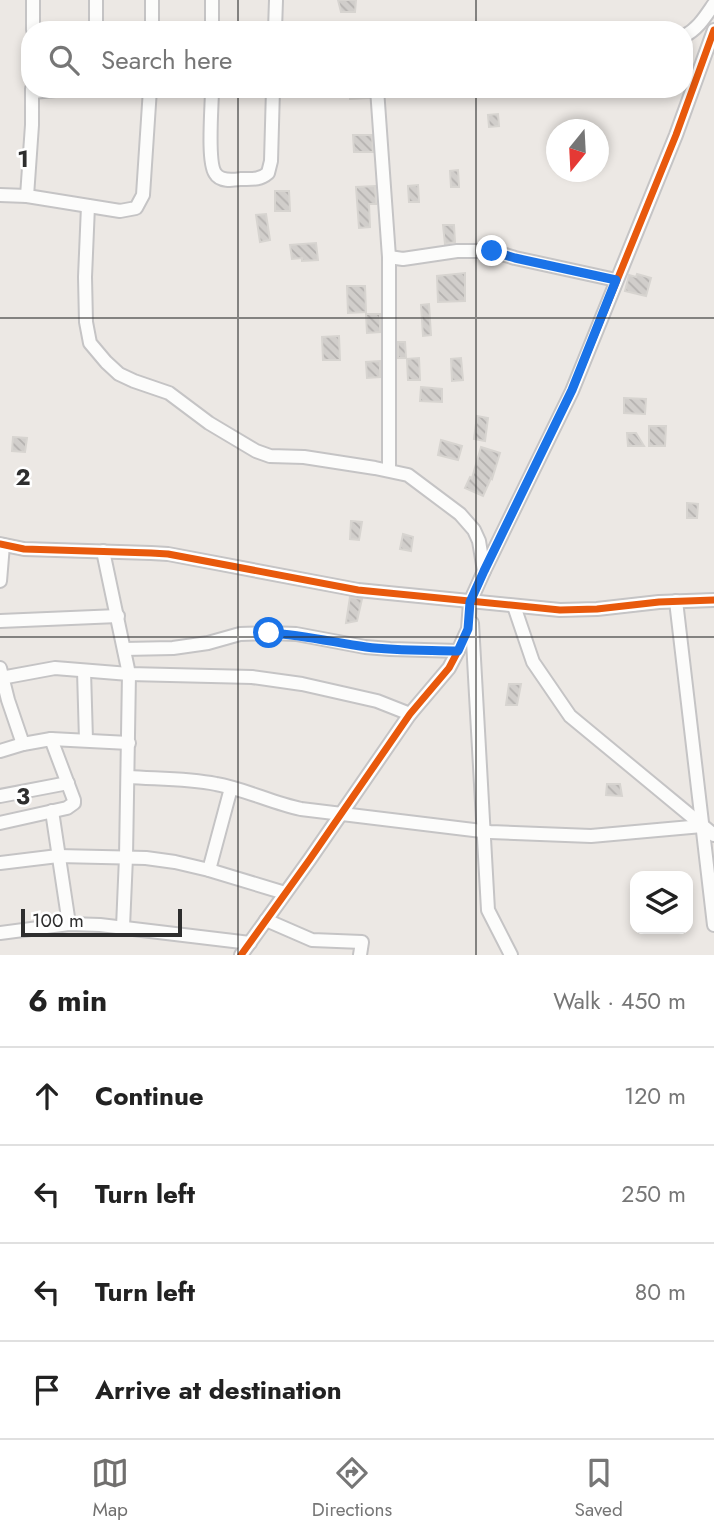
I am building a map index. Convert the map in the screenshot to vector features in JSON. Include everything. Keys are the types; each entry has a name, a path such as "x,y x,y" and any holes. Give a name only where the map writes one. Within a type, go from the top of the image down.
{"street":[{"path":"33,0 33,21"},
{"path":"96,0 96,21"},
{"path":"152,0 152,21"},
{"path":"212,0 212,21"},
{"path":"275,21 276,0"},
{"path":"693,29 714,4"},
{"path":"693,88 714,30"},
{"path":"27,197 32,98"},
{"path":"0,195 120,211 136,208 143,195 149,98"},
{"path":"212,98 211,156 214,173 228,180 260,179 268,173 271,161 273,98"},
{"path":"378,98 389,257 389,470"},
{"path":"241,955 410,714 449,668 458,651 468,629 470,602 572,390 689,98"},
{"path":"88,206 85,277 86,321 90,343 119,374 134,382 169,393 209,423 256,452 271,456 304,457 408,475 460,514 474,530 479,541 484,571"},
{"path":"389,257 404,259 457,251 492,251 616,280"},
{"path":"0,581 2,545 24,549 167,555 358,590 560,610 714,600"},
{"path":"103,551 129,674 123,927"},
{"path":"676,601 714,925"},
{"path":"470,602 488,910 511,955"},
{"path":"514,606 533,662 570,716 714,835"},
{"path":"0,621 118,617"},
{"path":"124,649 173,648 208,643 240,634 269,633 296,634 365,647 458,651"},
{"path":"23,744 1,673 55,668 129,674 241,676 302,684 377,701 410,714"},
{"path":"84,671 86,740"},
{"path":"0,751 51,739 128,743"},
{"path":"0,823 67,808 74,803 51,739"},
{"path":"128,777 205,782 232,788 280,805 484,832 591,836 702,826"},
{"path":"0,796 68,783"},
{"path":"209,870 232,788"},
{"path":"52,811 69,924"},
{"path":"0,863 58,856 126,857 175,862 285,892"},
{"path":"266,920 312,940 362,942 360,955"},
{"path":"0,933 69,924 123,927 250,943"}],"building":[{"path":"338,0 356,0 355,12 341,12"},
{"path":"498,114 499,126 489,127 488,115"},
{"path":"353,135 372,135 373,152 354,152"},
{"path":"458,170 459,187 451,187 450,171"},
{"path":"418,185 419,202 409,202 408,186"},
{"path":"375,186 376,204 369,204 370,227 359,228 356,187"},
{"path":"275,191 289,191 290,211 275,211"},
{"path":"266,214 270,240 260,242 256,215"},
{"path":"443,225 454,225 455,242 445,244"},
{"path":"316,243 318,260 292,259 290,245"},
{"path":"465,273 465,301 438,302 437,276"},
{"path":"637,274 651,278 646,296 625,291 629,275 636,277"},
{"path":"347,286 365,286 366,312 348,313"},
{"path":"429,304 431,335 423,336 421,305"},
{"path":"366,314 380,314 380,332 367,333"},
{"path":"339,336 340,360 323,360 322,337"},
{"path":"398,342 405,342 406,358 398,358"},
{"path":"419,358 420,380 408,380 407,359"},
{"path":"461,358 463,380 452,381 451,359"},
{"path":"380,361 380,377 367,378 366,362"},
{"path":"421,387 442,389 442,402 420,401"},
{"path":"624,398 646,399 645,414 624,413"},
{"path":"477,416 488,418 485,441 474,439"},
{"path":"649,426 666,426 665,446 649,446"},
{"path":"627,433 636,433 644,446 628,446"},
{"path":"13,437 27,438 25,452 12,451"},
{"path":"441,440 462,446 458,460 438,455"},
{"path":"481,447 500,453 492,479 483,496 465,488 470,477 472,478"},
{"path":"687,503 698,504 697,518 687,518"},
{"path":"351,521 362,522 359,540 350,539"},
{"path":"403,534 413,537 411,551 400,549"},
{"path":"350,597 362,599 357,621 346,623"},
{"path":"509,684 521,684 517,705 506,705"},
{"path":"607,784 620,784 622,796 606,795"}],"cycle path":[{"path":"693,88 714,30"},
{"path":"241,955 410,714 449,668 458,651 468,629 470,602 572,391 689,98"},
{"path":"0,544 24,549 168,554 358,590 560,610 714,600"}],"route":[{"path":"269,633 296,634 365,647 458,651 468,629 470,602 572,390 616,280 492,251"}]}
